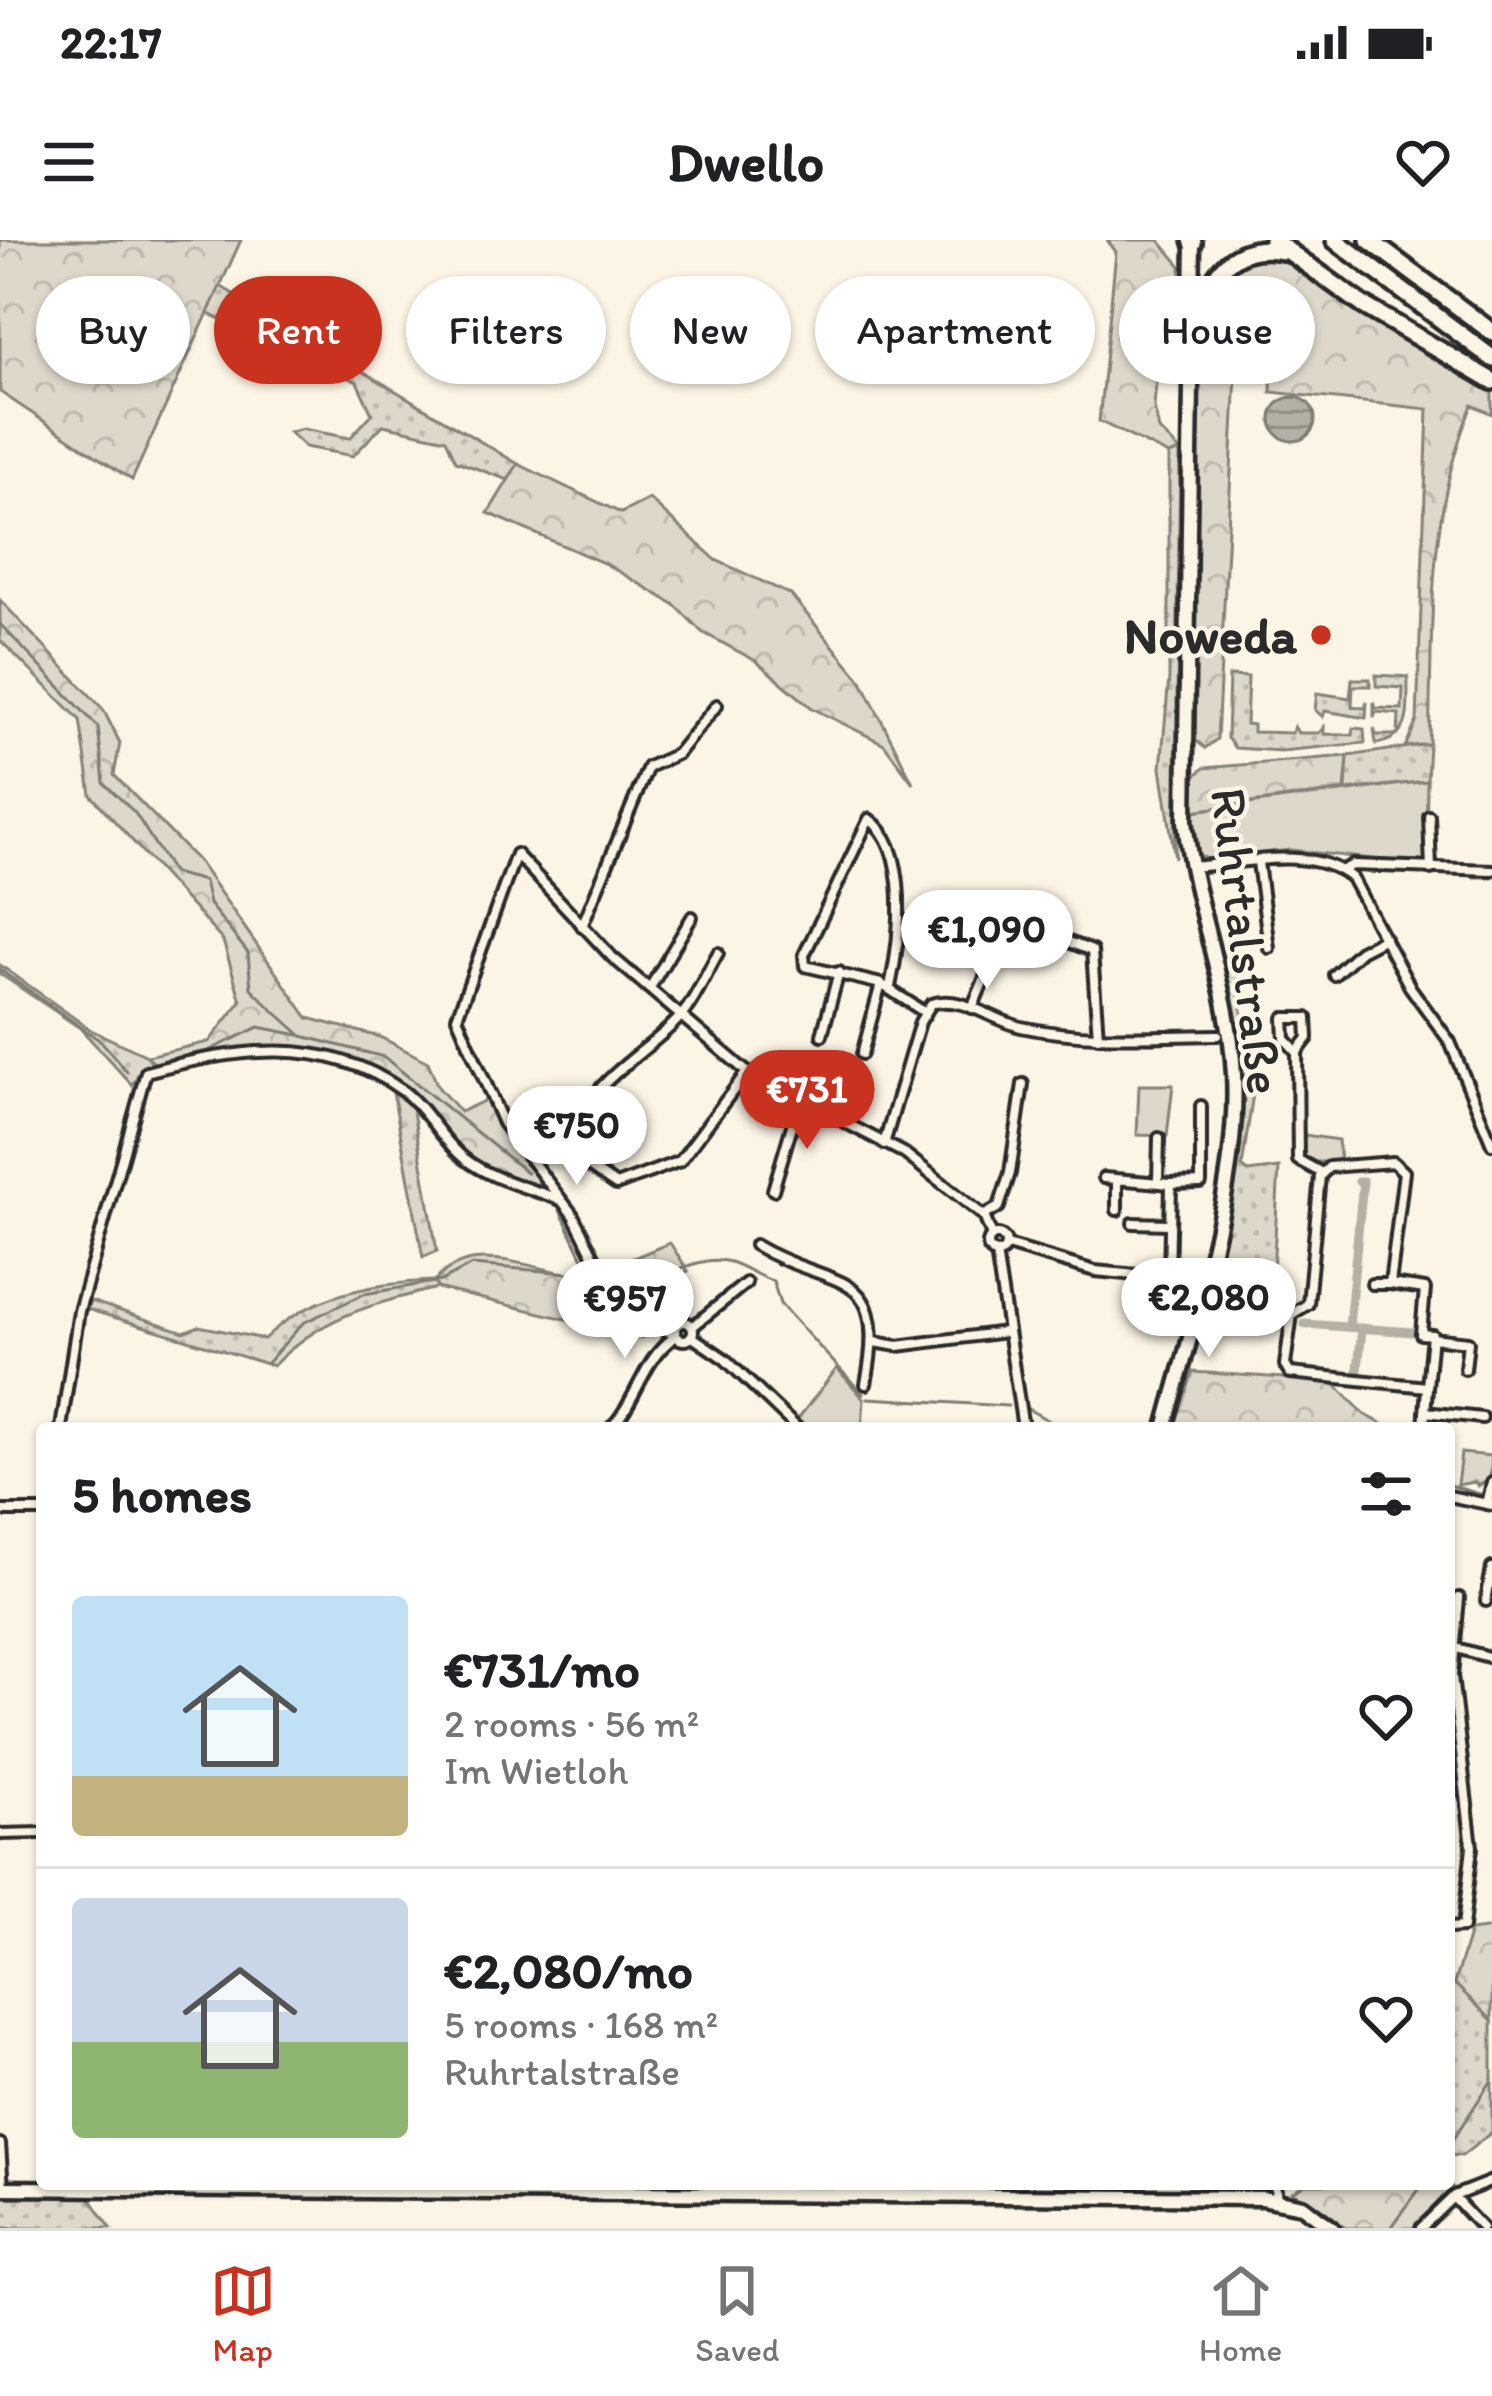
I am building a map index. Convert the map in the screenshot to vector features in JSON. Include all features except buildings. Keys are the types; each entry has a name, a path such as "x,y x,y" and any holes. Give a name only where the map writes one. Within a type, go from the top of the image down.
{"highway":[{"path":"1273,240 1492,381"},
{"path":"1335,240 1492,358"},
{"path":"1369,240 1492,332"},
{"path":"1214,276 1231,257 1264,247 1296,259"}],"main road":[{"name":"Ruhrtalstraße","path":"1193,241 1193,276"},
{"name":"Ruhrtalstraße","path":"1167,1422 1202,1297 1221,1200 1234,1071 1190,867 1185,820 1191,384"},
{"path":"2,2188 36,2188"},
{"path":"1172,2190 1276,2191 1332,2228"}],"street":[{"path":"583,926 648,766 677,754 717,705"},
{"path":"1429,816 1431,869"},
{"path":"862,1054 885,986 899,864 880,826 869,819 804,955 805,967 885,986 924,1012"},
{"path":"746,1283 684,1340 628,1310 610,1288 560,1199 503,1124 457,1017 516,854 583,926 747,1072 884,1144 984,1216 992,1236 988,1244 996,1253 1022,1422"},
{"path":"1190,867 1290,859 1343,870 1352,866 1492,870"},
{"path":"1258,862 1269,948"},
{"path":"1343,870 1365,895 1409,987 1450,1042 1492,1144"},
{"path":"974,903 1092,951 1098,1037"},
{"path":"651,986 692,916"},
{"path":"972,1008 1008,924 1015,920"},
{"path":"1334,975 1360,951 1385,938"},
{"path":"718,953 682,1015 586,1106 574,1145 581,1165 616,1184 680,1161 747,1072"},
{"path":"822,1035 839,972"},
{"path":"884,1144 924,1012 941,1000 1011,1024 1098,1037 1218,1035"},
{"path":"1297,1052 1285,1039 1284,1018 1307,1018 1308,1038 1297,1052 1298,1160 1322,1173 1360,1163 1393,1162 1404,1172 1390,1284"},
{"path":"62,1422 79,1311 146,1072 248,1051 320,1054 367,1070 406,1093 467,1161 560,1199"},
{"path":"984,1216 999,1208 1010,1173 1023,1084"},
{"path":"773,1190 799,1102"},
{"path":"1104,1178 1202,1183 1201,1106"},
{"path":"1159,1138 1159,1181"},
{"path":"1202,1297 1292,1315 1308,1304 1322,1173"},
{"path":"1117,1180 1117,1210"},
{"path":"1169,1278 1172,1184"},
{"path":"1133,1223 1169,1224"},
{"path":"992,1236 1004,1237 1007,1245"},
{"path":"755,1245 843,1280 870,1313 874,1342 866,1384"},
{"path":"1007,1245 1095,1271 1189,1280"},
{"path":"996,1253 1007,1245"},
{"path":"1372,1283 1425,1289 1421,1334 1468,1342 1465,1369"},
{"path":"1292,1315 1285,1365 1291,1373 1426,1387"},
{"path":"691,1331 791,1422"},
{"path":"874,1342 898,1346 1005,1332"},
{"path":"616,1422 633,1399 651,1355 676,1336"},
{"path":"1424,1422 1432,1338"},
{"path":"1425,1412 1482,1418"},
{"path":"1455,1496 1490,1497"},
{"path":"0,1511 36,1511"},
{"path":"1486,1601 1492,1568"},
{"path":"1455,1626 1459,1598"},
{"path":"1455,1648 1492,1658"},
{"path":"1455,1753 1466,1795 1472,1871 1463,1927 1455,1928"},
{"path":"1455,1796 1466,1795"},
{"path":"0,1834 36,1833"},
{"path":"0,2144 2,2188"},
{"path":"1421,2228 1453,2197 1492,2181"},
{"path":"1453,2197 1482,2228"}],"green space":[{"path":"0,240 241,240 225,276 214,276 214,299 190,352 190,276 36,276 36,384 176,384 132,480 0,392"},
{"path":"1107,240 1159,240 1181,266 1181,276 1119,276 1119,384 1156,384 1159,430 1180,451 1169,455 1099,421 1116,252"},
{"path":"1243,259 1281,259 1309,276 1230,276"},
{"path":"1315,280 1492,388 1492,414 1472,405 1446,488 1432,614 1429,744 1405,747 1417,721 1428,409 1271,392 1271,384 1315,384"},
{"path":"382,383 518,464 508,480 456,461 446,439 383,425 353,456 305,447 289,432 303,429 350,438 372,414 358,384"},
{"path":"1199,384 1236,384 1217,739 1205,748 1193,738"},
{"path":"1180,451 1175,858 1161,768 1169,678 1169,455"},
{"path":"518,464 621,513 649,499 716,560 791,595 862,681 913,783 884,744 812,708 756,661 702,632 675,605 606,564 488,513"},
{"path":"0,600 103,709 120,743 114,775 198,861 308,1018 380,1037 428,1062 438,1087 460,1112 486,1100 509,1144 540,1182 534,1187 469,1158 408,1090 322,1053 266,1046 157,1066 147,1056 209,1042 241,1001 223,941 91,795 80,720 0,640"},
{"path":"1376,675 1408,677 1406,720 1398,734 1399,714 1376,712 1374,718 1374,702 1376,708 1402,709 1403,688 1376,686"},
{"path":"1229,676 1248,677 1246,724 1253,725 1253,732 1292,733 1294,726 1298,733 1319,733 1324,727 1324,734 1353,735 1354,728 1364,729 1365,743 1281,751 1235,748 1227,738"},
{"path":"1352,679 1370,679 1370,686 1353,686 1352,707 1365,708 1367,702 1366,718 1325,711 1323,717 1315,710 1317,693 1350,698"},
{"path":"1374,728 1376,735 1397,735 1376,744"},
{"path":"1429,744 1427,781 1346,790 1348,756"},
{"path":"1348,756 1345,790 1193,811 1194,777 1204,768"},
{"path":"1427,781 1426,865 1291,850 1207,859 1199,855 1193,811"},
{"path":"1202,877 1225,969 1241,974 1237,979 1254,1087 1242,1167 1248,1172 1279,1168 1271,1307 1214,1292 1242,1090"},
{"path":"0,965 91,1030 147,1056 157,1066 138,1075 132,1085 80,1028 0,974"},
{"path":"1139,1085 1173,1085 1167,1136 1137,1135"},
{"path":"393,1093 412,1106 437,1251 423,1257"},
{"path":"1305,1135 1338,1140 1340,1162 1306,1162 1301,1149"},
{"path":"670,1243 688,1271 614,1306 640,1337 437,1288 435,1281 471,1260 590,1273"},
{"path":"435,1281 437,1288 329,1324 273,1366 87,1309 91,1301 184,1332 199,1326 264,1339 322,1301 389,1285"},
{"path":"837,1368 864,1399 862,1422 797,1420"},
{"path":"1193,1372 1332,1381 1364,1414 1379,1422 1176,1422"},
{"path":"1461,1453 1492,1456 1490,1479 1478,1486 1475,1482 1457,1485"},
{"path":"1492,1928 1492,2020 1455,1984 1470,1931"},
{"path":"1455,1984 1492,2020 1492,2132 1462,2156 1455,2155"},
{"path":"1449,2190 1414,2228 1346,2228 1292,2192"},
{"path":"0,2195 89,2197 111,2228 0,2228"}],"shaded area":[{"path":"1293,397 1309,403 1315,419 1309,435 1293,441 1277,435 1271,419 1277,403"}],"waterway":[{"path":"0,624 98,727 104,783 135,813 173,873 204,881 209,904 248,953 251,988 302,1036 384,1057 527,1173"},
{"path":"1474,877 1492,877"},
{"path":"0,970 102,1042 127,1072"},
{"path":"164,1060 208,1051 259,1027 299,1035"},
{"path":"1349,1326 1363,1181 1359,1181"},
{"path":"559,1208 591,1275 613,1298"},
{"path":"630,1292 693,1264 718,1260 736,1264 773,1281 780,1304 863,1394"},
{"path":"267,1363 303,1323 364,1294 441,1281 472,1265 591,1275"},
{"path":"1305,1324 1412,1332"},
{"path":"1358,1370 1362,1328"},
{"path":"868,1398 1008,1406"},
{"path":"1026,1408 1051,1422"},
{"path":"1455,1487 1483,1495"},
{"path":"1455,2136 1492,2080"},
{"path":"1391,2228 1419,2190"}],"place":[{"name":"Noweda","path":"1321,635"}]}
